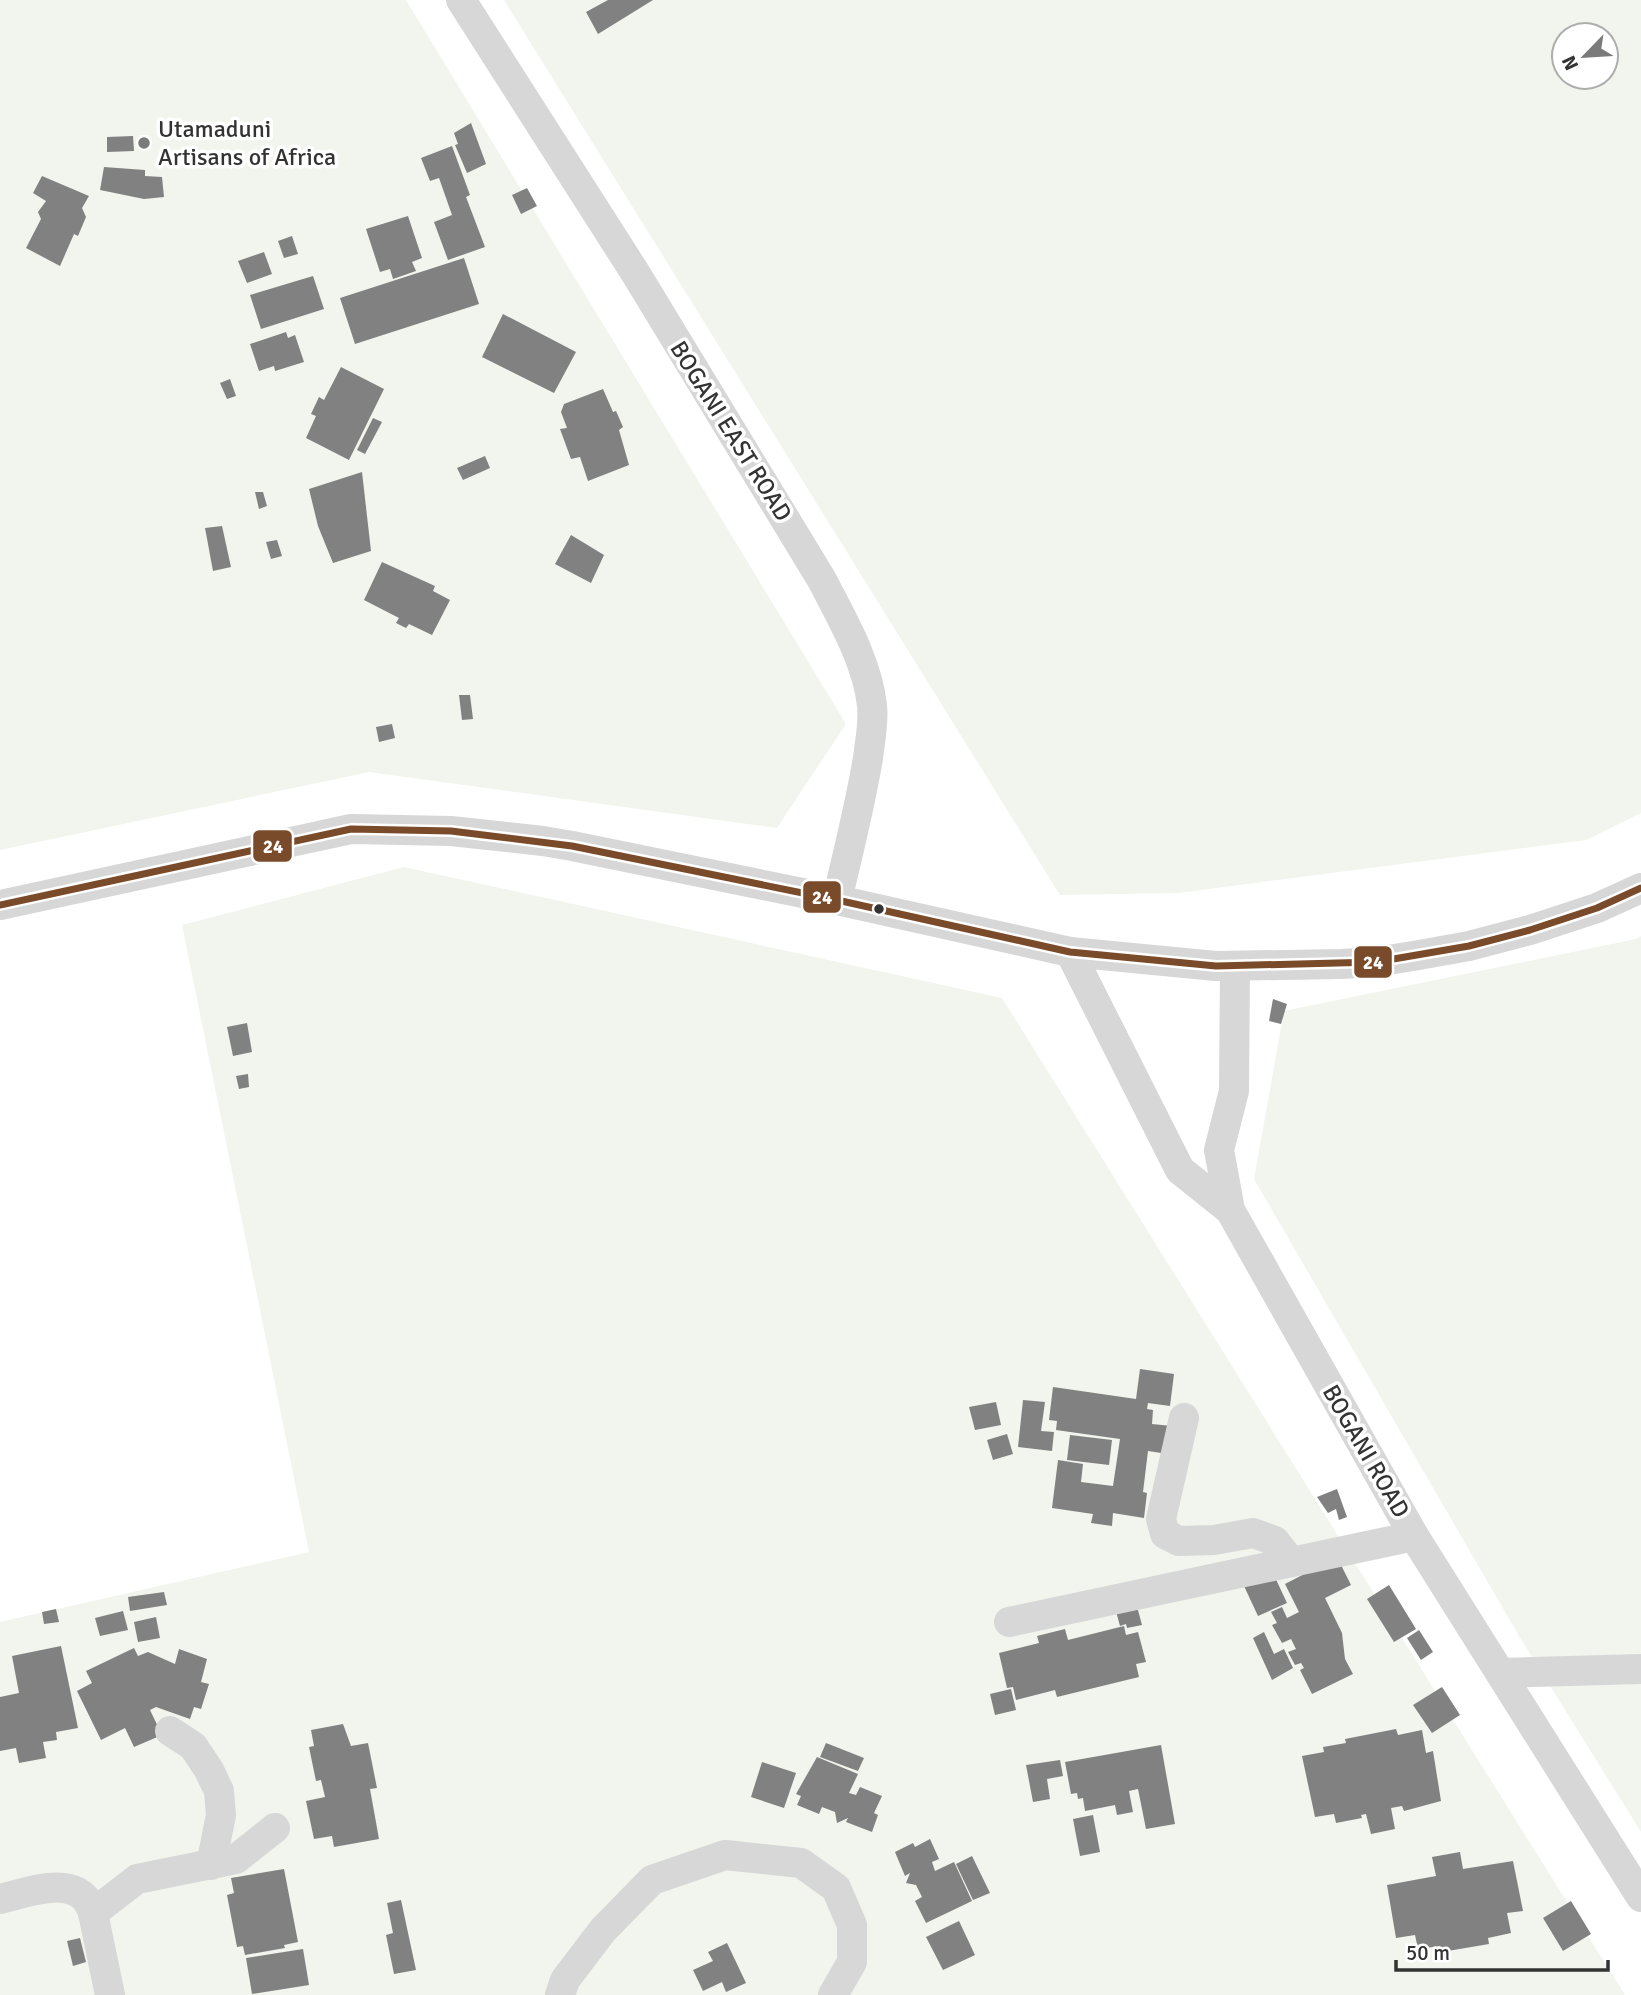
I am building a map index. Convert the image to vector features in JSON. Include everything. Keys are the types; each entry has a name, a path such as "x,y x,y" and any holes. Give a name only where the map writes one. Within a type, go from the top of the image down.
{"street":[{"name":"BOGANI EAST ROAD","path":"461,0 636,274 822,580 864,670 872,705 871,734 864,783 837,900"},
{"path":"0,905 351,829 451,831 544,841 837,900 1070,952 1235,966 1376,962 1444,951 1530,930 1597,908 1641,888"},
{"path":"1070,952 1180,1170 1230,1210"},
{"name":"BOGANI ROAD","path":"1235,966 1234,1091 1219,1150 1230,1210 1414,1535 1641,1897"},
{"path":"1184,1418 1161,1519 1165,1534 1179,1541 1214,1540 1253,1533 1275,1541 1291,1562"},
{"path":"1009,1622 1414,1535"},
{"path":"1502,1673 1641,1669"},
{"path":"170,1731 193,1746 219,1791 221,1815 211,1865"},
{"path":"93,1913 137,1879 236,1859 275,1828"},
{"path":"560,1995 565,1980 603,1930 652,1880 725,1854 801,1863 836,1888 852,1925 852,1962 833,1995"},
{"path":"0,1899 54,1886 79,1892 90,1903 110,1995"}],"shaded area":[{"path":"0,0 406,0 846,724 777,828 369,772 0,850"},
{"path":"504,0 1641,0 1641,813 1586,840 1178,893 1060,895"},
{"path":"404,867 1002,998 1625,1995 0,1995 0,1622 309,1552 182,925"},
{"path":"1641,936 1641,1832 1519,1636 1254,1179 1284,1011"}],"building":[{"path":"608,0 653,0 598,34 586,12"},
{"path":"471,123 486,164 467,173 455,145 458,144 454,133"},
{"path":"133,136 134,151 107,152 107,137"},
{"path":"452,146 470,195 466,197 485,247 448,260 434,222 452,215 439,178 430,181 421,158"},
{"path":"104,167 145,170 145,176 162,177 164,197 144,199 100,190"},
{"path":"42,176 89,196 82,208 86,217 78,236 74,234 60,266 26,248 41,219 38,212 46,201 33,193"},
{"path":"527,188 537,206 521,214 512,195"},
{"path":"408,216 422,258 412,262 416,271 393,279 390,269 380,272 366,229"},
{"path":"292,236 298,254 284,258 278,241"},
{"path":"264,252 272,274 247,283 238,261"},
{"path":"464,258 479,304 355,344 340,298"},
{"path":"313,276 324,309 261,329 250,295"},
{"path":"503,314 576,352 554,393 482,357"},
{"path":"286,332 288,338 295,335 304,362 275,371 274,366 259,371 250,344"},
{"path":"341,367 384,389 349,460 306,438 316,416 311,414 319,397 324,400"},
{"path":"230,379 236,396 227,399 220,383"},
{"path":"603,389 623,427 619,430 629,465 588,481 580,457 571,459 560,429 567,428 561,412 564,404"},
{"path":"373,418 382,422 365,454 357,450"},
{"path":"485,456 490,468 463,480 457,468"},
{"path":"362,472 371,551 333,563 318,526 309,489"},
{"path":"255,492 263,492 267,506 259,509"},
{"path":"222,526 231,567 213,571 205,528"},
{"path":"571,535 604,555 591,583 555,564"},
{"path":"277,540 282,556 271,559 266,542"},
{"path":"382,562 435,586 433,591 450,600 432,635 409,624 406,628 396,623 399,618 364,600"},
{"path":"459,695 470,695 473,719 462,720"},
{"path":"392,724 395,738 379,742 376,727"},
{"path":"1273,999 1287,1004 1281,1024 1269,1021"},
{"path":"247,1023 252,1052 233,1056 227,1027"},
{"path":"248,1074 249,1087 239,1089 236,1076"},
{"path":"1140,1369 1174,1374 1170,1406 1148,1403 1147,1409 1153,1410 1152,1424 1172,1426 1168,1454 1148,1451 1143,1492 1147,1493 1144,1518 1113,1513 1112,1526 1091,1523 1093,1514 1052,1508 1058,1460 1083,1464 1081,1482 1113,1486 1120,1439 1056,1430 1057,1421 1049,1420 1053,1387 1136,1399"},
{"path":"1023,1400 1045,1402 1041,1431 1054,1432 1052,1451 1018,1447"},
{"path":"996,1402 1001,1425 975,1430 969,1407"},
{"path":"1007,1434 1013,1454 993,1460 987,1440"},
{"path":"1070,1435 1112,1440 1109,1465 1067,1460"},
{"path":"1337,1489 1347,1517 1339,1520 1336,1509 1328,1513 1317,1497"},
{"path":"1337,1557 1351,1585 1325,1598 1342,1633 1345,1659 1353,1674 1312,1694 1300,1670 1304,1668 1301,1663 1295,1665 1288,1652 1296,1649 1291,1639 1282,1643 1272,1625 1277,1623 1271,1612 1282,1607 1287,1618 1299,1612 1285,1584"},
{"path":"1273,1573 1287,1603 1258,1616 1244,1586"},
{"path":"1389,1585 1416,1629 1394,1642 1367,1599"},
{"path":"164,1592 167,1605 130,1611 128,1597"},
{"path":"1135,1599 1142,1625 1127,1628 1126,1624 1120,1626 1114,1604"},
{"path":"56,1609 59,1622 44,1624 42,1612"},
{"path":"123,1611 128,1630 100,1636 95,1618"},
{"path":"156,1617 160,1638 138,1642 134,1622"},
{"path":"1124,1626 1126,1635 1138,1632 1146,1662 1136,1664 1139,1677 1057,1697 1055,1690 1016,1700 1013,1687 1007,1688 999,1653 1039,1643 1037,1636 1065,1629 1068,1640"},
{"path":"1419,1630 1433,1652 1421,1660 1407,1638"},
{"path":"1264,1632 1274,1654 1284,1649 1293,1668 1272,1680 1253,1638"},
{"path":"61,1646 78,1728 56,1732 57,1740 43,1742 46,1758 19,1763 16,1748 0,1751 0,1697 19,1693 12,1656"},
{"path":"134,1648 138,1656 148,1652 175,1664 179,1649 207,1659 201,1682 209,1684 201,1709 194,1707 190,1719 156,1707 150,1710 162,1735 134,1747 125,1728 101,1740 77,1691 92,1683 86,1671"},
{"path":"1442,1687 1460,1715 1432,1733 1413,1705"},
{"path":"1011,1689 1016,1710 995,1715 990,1694"},
{"path":"343,1724 351,1746 368,1743 377,1788 370,1789 379,1839 334,1847 332,1836 314,1839 306,1801 325,1797 321,1780 316,1781 309,1747 314,1746 311,1730"},
{"path":"1396,1729 1398,1735 1422,1730 1426,1753 1433,1751 1441,1801 1404,1811 1402,1806 1391,1808 1395,1829 1371,1834 1366,1814 1361,1815 1362,1818 1336,1823 1334,1814 1315,1817 1302,1756 1324,1752 1323,1747 1346,1743 1345,1739"},
{"path":"826,1743 864,1758 858,1771 820,1757"},
{"path":"1161,1745 1175,1824 1146,1829 1138,1789 1129,1791 1133,1812 1117,1815 1115,1805 1085,1811 1083,1798 1078,1799 1077,1793 1071,1794 1065,1762"},
{"path":"817,1757 858,1774 849,1793 856,1795 860,1787 882,1796 874,1813 878,1815 872,1832 846,1822 848,1818 837,1823 835,1812 822,1807 819,1814 797,1805 801,1796 796,1794"},
{"path":"1060,1760 1063,1776 1047,1779 1050,1799 1033,1802 1026,1765"},
{"path":"762,1762 796,1773 784,1808 751,1797"},
{"path":"1093,1815 1100,1852 1080,1856 1073,1819"},
{"path":"930,1839 939,1859 932,1862 935,1871 954,1862 972,1901 926,1923 915,1901 922,1897 916,1885 906,1883 910,1873 905,1876 895,1852 913,1843 915,1847"},
{"path":"1460,1852 1463,1869 1513,1861 1523,1911 1507,1913 1511,1933 1488,1938 1489,1944 1442,1952 1440,1946 1418,1949 1415,1935 1396,1938 1387,1885 1436,1876 1432,1857"},
{"path":"972,1856 990,1893 973,1900 956,1864"},
{"path":"284,1869 298,1942 284,1945 285,1948 245,1955 243,1946 237,1947 227,1895 234,1893 231,1878"},
{"path":"401,1900 416,1970 394,1974 386,1935 393,1933 387,1903"},
{"path":"1571,1901 1591,1934 1563,1951 1543,1918"},
{"path":"959,1921 975,1955 943,1970 926,1937"},
{"path":"80,1938 86,1962 73,1966 67,1941"},
{"path":"727,1943 746,1983 726,1992 722,1982 703,1991 693,1970 713,1961 708,1952"},
{"path":"303,1949 309,1985 252,1994 246,1958"}],"transit line":[{"name":"24","path":"0,905 351,829 451,831 572,846 837,900 1070,952 1216,966 1376,962 1469,946 1597,908 1641,888"}],"place":[{"name":"Utamaduni Artisans of Africa","path":"144,143"}]}
